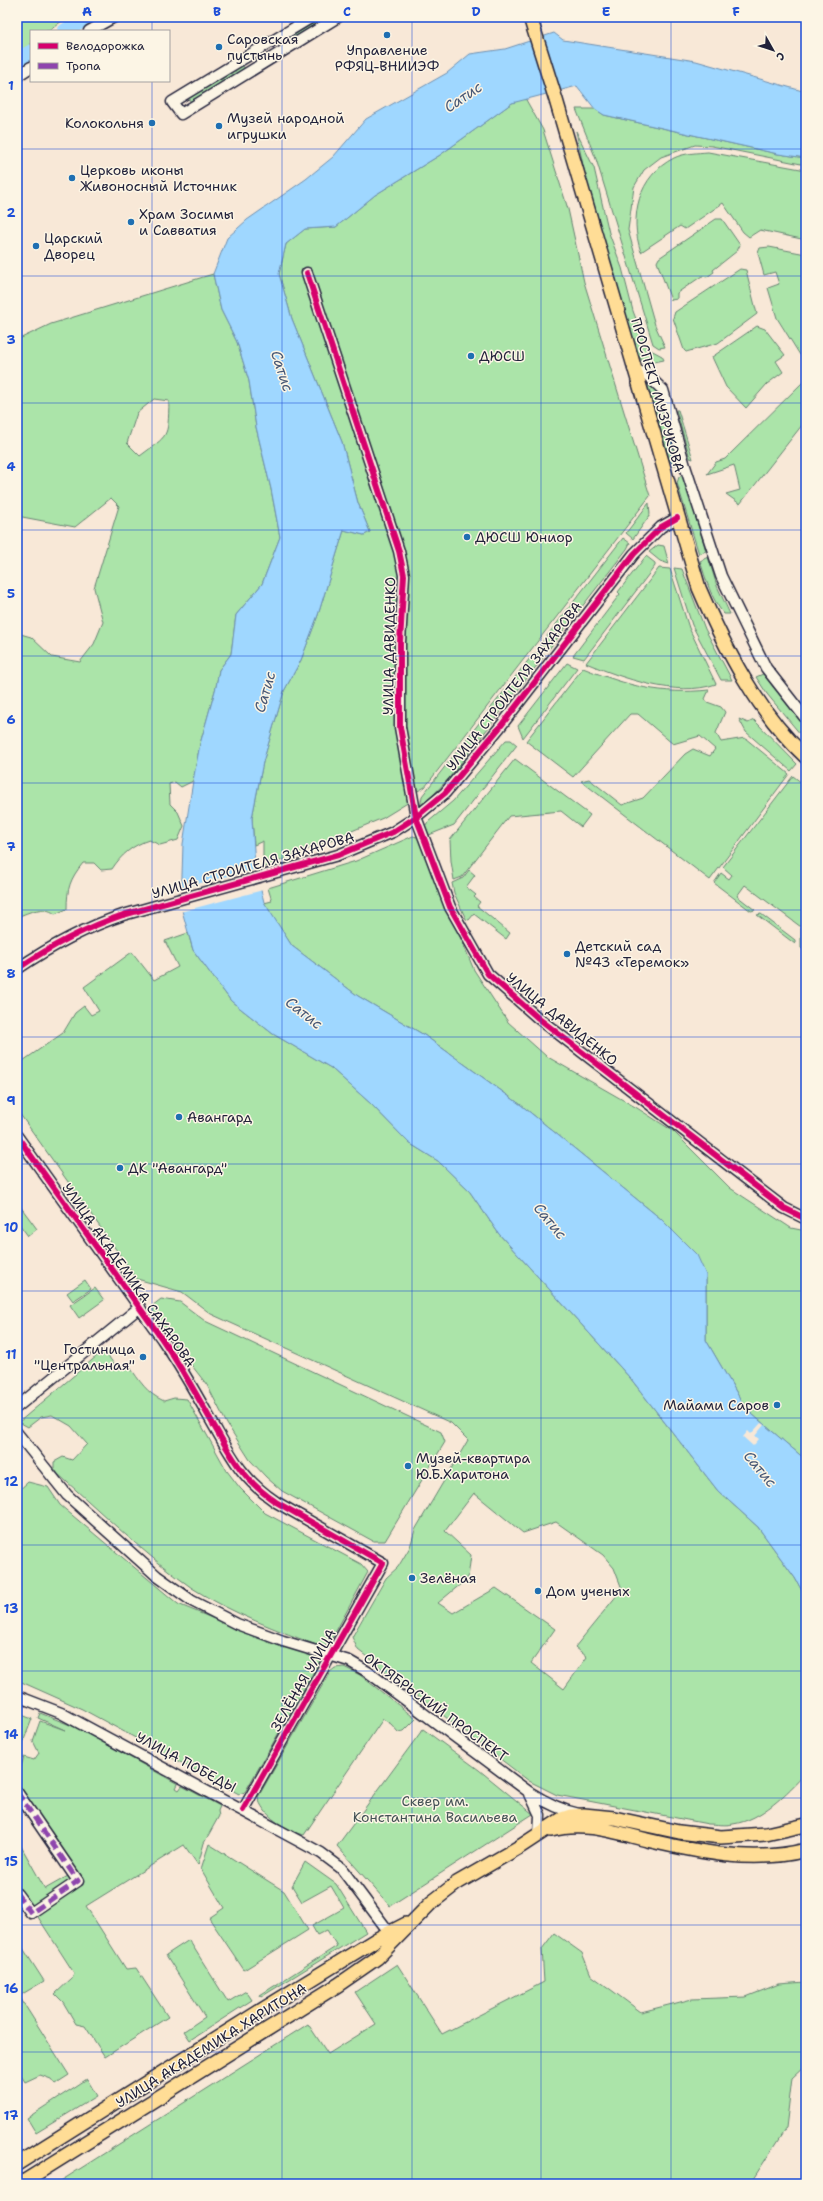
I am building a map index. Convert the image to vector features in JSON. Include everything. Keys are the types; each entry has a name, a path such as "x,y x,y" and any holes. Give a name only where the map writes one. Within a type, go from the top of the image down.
{"main road":[{"name":"ПРОСПЕКТ МУЗРУКОВА","path":"530,17 556,100 633,370 699,588 716,627 744,678 774,723 806,757"},
{"name":"УЛИЦА АКАДЕМИКА ХАРИТОНА","path":"17,2164 392,1936 457,1883 541,1834 562,1819 584,1815 614,1818 679,1832 721,1837 766,1834 806,1825"},
{"name":"УЛИЦА АКАДЕМИКА ХАРИТОНА","path":"541,1834 561,1827 589,1826 710,1854 771,1855 806,1850"},
{"name":"УЛИЦА АКАДЕМИКА ХАРИТОНА","path":"20,2184 338,1985 377,1958 392,1936"}],"street":[{"path":"91,30 114,17"},
{"path":"312,17 172,102 180,114 338,17"},
{"path":"17,76 30,69"},
{"name":"УЛИЦА ДАВИДЕНКО","path":"306,273 399,551 404,575 400,642 400,727 416,817 450,907 488,974 538,1018 784,1208 806,1219"},
{"path":"633,370 646,374 663,390 685,466 721,576 766,668 806,719"},
{"name":"УЛИЦА СТРОИТЕЛЯ ЗАХАРОВА","path":"17,969 52,945 90,926 123,915 338,856 393,832 416,817 445,793 500,727 634,554 661,527 677,518"},
{"name":"УЛИЦА АКАДЕМИКА САХАРОВА","path":"17,1136 162,1338 180,1366 239,1470 276,1502 383,1562"},
{"path":"17,1407 140,1307"},
{"name":"ОКТЯБРЬСКИЙ ПРОСПЕКТ","path":"17,1433 67,1495 156,1576 192,1601 237,1624 282,1642 349,1661 368,1672 529,1792 563,1810 584,1815"},
{"name":"ЗЕЛЁНАЯ УЛИЦА","path":"243,1810 383,1562"},
{"name":"УЛИЦА ПОБЕДЫ","path":"17,1696 61,1713 321,1853 341,1868 392,1936"},
{"path":"17,1792 78,1881 31,1913 17,1894"},
{"name":"ОКТЯБРЬСКИЙ ПРОСПЕКТ","path":"529,1792 536,1800 562,1819 577,1826"},
{"name":"ОКТЯБРЬСКИЙ ПРОСПЕКТ","path":"529,1792 540,1815 541,1834"}],"green space":[{"path":"17,17 67,17 50,30 30,30 30,46 17,55"},
{"path":"324,17 333,17 292,42 289,38"},
{"path":"242,65 246,70 191,102 187,97"},
{"path":"525,98 543,130 568,209 584,282 650,496 425,787 416,792 414,799 383,818 263,868 263,841 254,845 252,818 263,762 284,691 301,660 318,615 344,530 364,535 370,532 358,503 342,442 292,319 279,274 286,244 305,229 336,227 375,195 440,155 512,103"},
{"path":"576,109 595,109 604,115 778,154 806,158 806,165 712,146 695,145 661,157 644,170 634,187 628,230 655,325 665,347 659,348 653,344 596,159"},
{"path":"576,131 594,168 609,233 622,268 633,311 647,348 662,356 664,360 644,364 638,355 585,175"},
{"path":"708,152 806,170 806,240 760,230 749,237 743,232 723,203 685,229 680,226 641,252 637,239 637,212 645,186 652,175 662,166 678,156"},
{"path":"716,219 722,219 740,245 737,251 713,270 714,272 707,277 702,276 677,293 677,299 671,300 657,262 659,258"},
{"path":"769,247 806,254 806,356 800,355 777,318 768,288 779,284 775,272 764,275 758,253 760,248"},
{"path":"740,269 746,270 757,314 718,343 686,352 673,318 675,312"},
{"path":"213,274 221,310 237,342 249,381 256,427 271,489 280,537 262,584 236,615 231,654 219,670 216,687 200,744 193,781 181,787 175,782 169,784 170,804 178,812 184,826 178,840 160,845 149,840 143,842 128,851 119,859 112,869 101,870 94,863 83,863 70,884 67,909 55,914 46,910 36,910 17,917 17,633 31,637 52,657 80,662 94,644 103,622 94,588 119,506 111,498 75,527 17,516 17,340 51,324","holes":["154,399 169,401 168,423 165,434 162,439 140,456 127,443 137,413"]},
{"path":"757,326 765,329 785,355 776,361 783,372 767,384 746,408 726,387 712,357"},
{"path":"806,379 806,420 740,504 726,494 740,490 734,465 707,474 716,462 725,459"},
{"path":"649,382 658,390 680,464 674,465 670,461 647,383"},
{"path":"676,410 678,410 693,459 690,458"},
{"path":"683,474 706,551 699,554 677,483 679,477"},
{"path":"649,503 650,515 633,539 626,533"},
{"path":"623,538 630,543 627,549 549,649 540,645"},
{"path":"658,545 664,546 669,564 660,561 649,552"},
{"path":"646,556 655,563 655,566 584,659 573,656 620,594 618,592"},
{"path":"708,557 717,586 730,614 724,614 719,608 709,589 700,561"},
{"path":"659,568 670,569 689,628 716,684 701,688 684,689 667,687 616,675 586,663"},
{"path":"674,568 682,569 705,629 732,680 721,680 692,625"},
{"path":"534,653 545,655 450,777 420,809 422,796"},
{"path":"567,663 577,668 523,738 518,726"},
{"path":"583,668 615,680 645,688 675,691 709,690 705,699 707,702 721,707 725,712 716,733 721,742 745,738 789,774 710,880 581,781 589,779 622,805 643,798 685,754 693,749 710,756 715,749 700,736 673,744 638,714 630,714 573,777 526,741"},
{"path":"763,674 806,728 806,741 767,694 756,677"},
{"path":"739,719 748,723 754,720 797,764 791,771 746,732"},
{"path":"506,740 511,740 517,745 454,825 429,835 425,826 428,822 453,801"},
{"path":"515,759 590,815 581,827 561,811 509,816 462,877 454,880 450,840"},
{"path":"793,776 806,786 805,951 801,948 801,927 745,885 737,896 755,910 751,911 714,883 721,873 729,879 732,875 723,867"},
{"path":"413,836 417,837 421,842 474,970 508,1022 546,1056 637,1108 673,1131 730,1188 791,1228 806,1231 806,1460 746,1409 706,1340 706,1275 661,1219 521,1105 424,1035 358,996 292,946 264,903 272,901 268,888 356,861"},
{"path":"469,870 475,875 466,887 476,895 474,897 480,902 477,906 510,933 506,939 474,914 469,920 466,919 454,893 452,883 463,878"},
{"path":"761,914 795,940 795,944 757,915"},
{"path":"188,933 193,950 231,1001 273,1034 331,1068 370,1103 409,1143 438,1161 470,1192 499,1234 631,1379 718,1491 758,1527 795,1578 806,1598 806,1773 791,1789 764,1811 754,1817 733,1824 708,1824 557,1795 529,1781 358,1650 352,1637 386,1578 398,1567 410,1547 415,1530 468,1440 451,1423 211,1314 182,1292 137,1279 17,1110 17,1065 63,1033 75,1013 84,1006 91,1015 99,1011 84,987 132,952 154,980 178,967 165,941","holes":["474,1493 523,1533 556,1522 603,1555 614,1568 622,1589 575,1647 587,1657 564,1689 531,1663 555,1629 496,1588 453,1613 438,1603 468,1578 471,1555 445,1531"]},
{"path":"17,1202 37,1229 28,1236 17,1221"},
{"path":"85,1280 91,1289 73,1301 67,1293"},
{"path":"95,1288 104,1300 79,1318 70,1305"},
{"path":"161,1299 180,1302 205,1321 441,1432 445,1442 385,1541 373,1541 282,1491 250,1460 227,1424 207,1385 189,1362 182,1359 154,1313 152,1306"},
{"path":"104,1350 116,1367 129,1366 144,1386 158,1398 164,1401 174,1398 187,1399 227,1471 240,1488 265,1513 361,1564 368,1572 329,1644 322,1647 272,1628 223,1606 192,1588 140,1548 58,1474 54,1468 54,1462 63,1457 72,1460 87,1444 71,1426 52,1415 41,1417 28,1427 19,1422"},
{"path":"28,1482 48,1487 60,1505 178,1604 277,1645 318,1656 320,1661 245,1792 239,1794 82,1709 17,1680 17,1492"},
{"path":"344,1667 360,1675 416,1719 404,1731 398,1732 391,1724 383,1719 304,1835 290,1830 269,1816 264,1810 258,1797 330,1672 335,1668"},
{"path":"17,1713 32,1719 17,1758"},
{"path":"40,1713 75,1727 178,1784 176,1788 179,1790 182,1786 220,1806 218,1811 219,1816 204,1843 198,1865 184,1845 86,1906 126,1969 136,1968 168,2017 105,2057 85,2026 76,2024 63,2002 55,1994 72,1978 74,1973 36,1914 83,1882 23,1791 17,1787 17,1779 24,1757 34,1760 39,1753 33,1741 40,1721 65,1730 38,1718"},
{"name":"Сквер им. Константина Васильева","path":"423,1729 479,1770 533,1814 390,1906 337,1846"},
{"path":"17,1839 45,1889 68,1876 72,1883 31,1909 17,1890"},
{"path":"209,1844 284,1891 308,1930 244,1970 209,1918 224,1908 201,1869"},
{"path":"305,1862 336,1884 366,1932 261,1997 260,1995 337,1946 327,1930 317,1935 312,1926 344,1908 331,1886 302,1902 292,1886"},
{"path":"554,1933 582,1953 591,1975 641,2012 692,1999 746,1997 779,1984 806,1982 806,2065 792,2078 786,2128 753,2179 746,2184 56,2184 308,2024 328,2054 376,2024 355,1992 397,1964 442,2034 544,1982 542,1949"},
{"path":"17,1939 44,1981 19,1996 69,2075 55,2084 51,2079 40,2075 25,2082 17,2069"},
{"path":"189,1940 228,2002 246,1991 252,2000 190,2040 184,2031 205,2017 166,1955"},
{"path":"87,2079 97,2096 36,2133 27,2118"}],"water":[{"name":"Сатис","path":"554,33 563,40 696,61 806,92 806,158 778,154 604,115 595,109 577,86 512,103 440,155 375,195 336,227 305,229 286,244 279,274 292,319 342,442 358,503 370,532 364,535 344,530 318,615 301,660 284,691 263,762 252,818 255,867 264,902 292,946 358,996 424,1035 521,1105 661,1219 697,1255 706,1275 706,1340 746,1409 806,1460 806,1598 795,1578 758,1527 718,1491 631,1379 499,1234 470,1192 438,1161 409,1143 370,1103 331,1068 273,1034 231,1001 193,950 181,907 183,844 193,781 200,744 216,687 219,670 231,654 236,615 262,584 280,537 271,489 256,427 249,381 237,342 221,310 213,274 227,238 247,220 306,179 333,157 366,119 447,73 470,54 505,49"}],"pier":[{"path":"257,869 263,890 180,912 180,888"},
{"path":"761,1423 764,1425 755,1436 759,1439 753,1446 743,1437 748,1431 751,1434"}],"waterway":[{"path":"67,30 88,17"},
{"path":"17,60 30,53"}],"marked path":[{"path":"17,1792 78,1881 31,1913 17,1894"}],"cycle path":[{"path":"307,273 399,551 404,575 400,642 400,727 416,817 450,907 488,974 538,1018 784,1208 806,1219"},
{"path":"17,969 68,938 109,920 338,855 393,832 416,817 445,793 500,727 634,554 661,527 677,518"},
{"path":"17,1136 162,1339 230,1453 253,1484 276,1502 383,1563 243,1810"}],"place":[{"name":"Управление РФЯЦ-ВНИИЭФ","path":"387,35"},
{"name":"Саровская пустынь","path":"219,47"},
{"name":"Колокольня","path":"152,123"},
{"name":"Музей народной игрушки","path":"219,126"},
{"name":"Церковь иконы Живоносный Источник","path":"72,178"},
{"name":"Храм Зосимы и Савватия","path":"131,222"},
{"name":"Царский Дворец","path":"36,246"},
{"name":"ДЮСШ","path":"471,356"},
{"name":"ДЮСШ Юниор","path":"467,537"},
{"name":"Детский сад №43 «Теремок»","path":"567,954"},
{"name":"Авангард","path":"179,1117"},
{"name":"ДК \"Авангард\"","path":"120,1168"},
{"name":"Гостиница \"Центральная\"","path":"143,1357"},
{"name":"Майами Саров","path":"777,1405"},
{"name":"Музей-квартира Ю.Б.Харитона","path":"408,1466"},
{"name":"Зелёная","path":"412,1578"},
{"name":"Дом ученых","path":"538,1591"}]}
